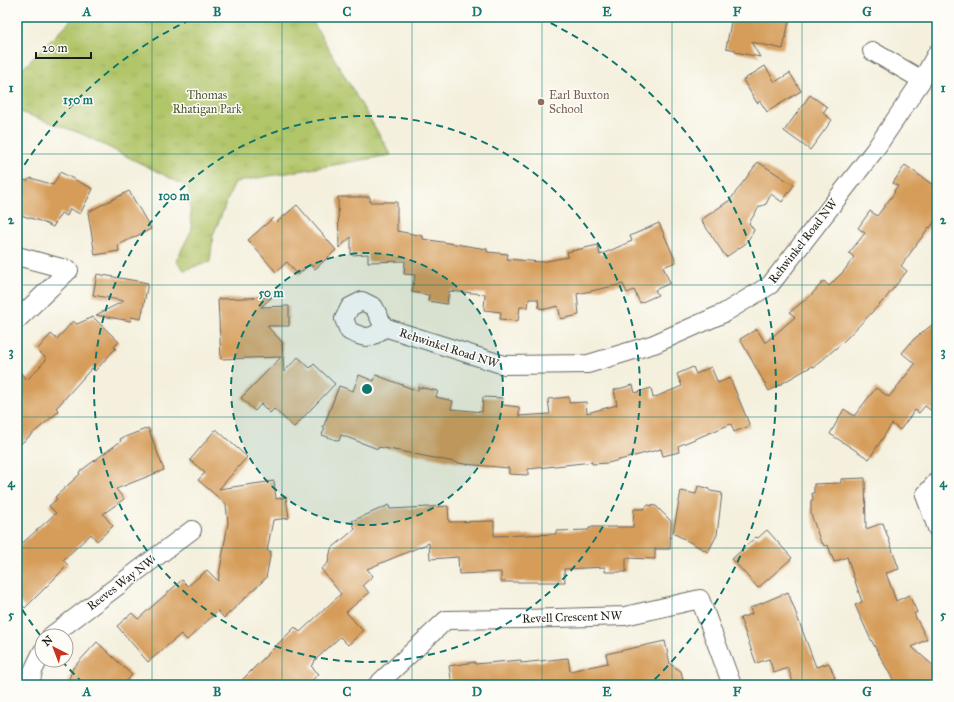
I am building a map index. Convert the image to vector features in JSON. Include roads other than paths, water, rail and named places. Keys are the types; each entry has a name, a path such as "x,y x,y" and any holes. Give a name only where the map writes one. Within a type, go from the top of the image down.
{"street":[{"path":"872,51 922,80"},
{"name":"Rehwinkel Road NW","path":"384,327 504,365 588,364 654,344 724,313 770,285 874,151 922,80 937,53"},
{"path":"17,256 68,270 17,320"},
{"path":"937,481 925,495 937,528"},
{"name":"Reeves Way NW","path":"62,628 192,530"},
{"name":"Revell Crescent NW","path":"377,685 446,620 625,616 700,599 732,685"},
{"path":"30,685 34,668"}],"place":[{"name":"Earl Buxton School","path":"541,102"}],"park label":[{"name":"Thomas Rhatigan Park","path":"207,102"}]}
